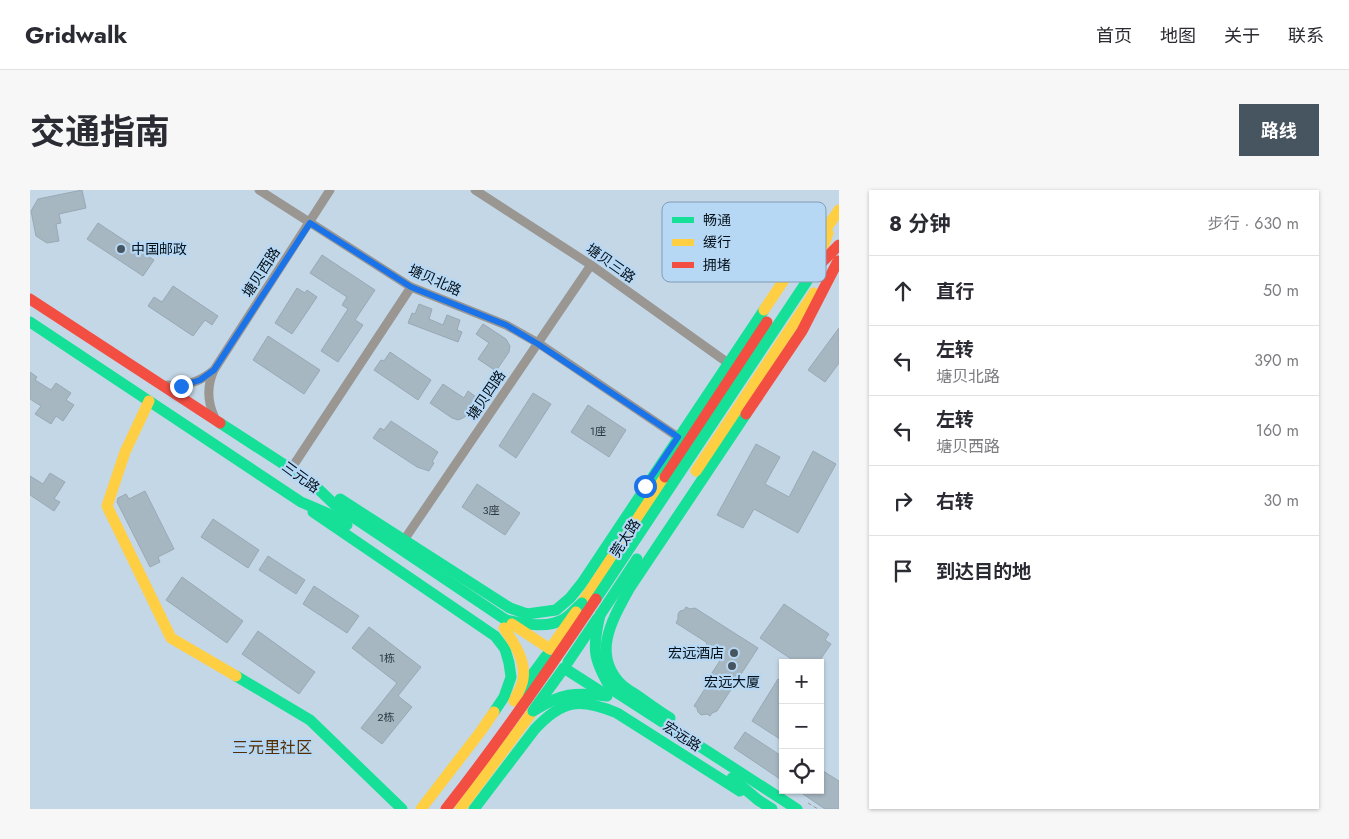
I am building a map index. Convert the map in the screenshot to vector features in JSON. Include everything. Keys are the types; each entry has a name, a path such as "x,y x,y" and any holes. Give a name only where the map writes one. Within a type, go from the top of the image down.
{"main road":[{"name":"莞太路","path":"826,228 836,214"},
{"path":"826,240 836,214"},
{"path":"826,258 839,245"},
{"name":"莞太路","path":"826,277 838,260"},
{"path":"474,809 538,724 555,710 582,700 594,690 602,676 606,660 607,638 614,616 629,589 802,330 838,260"},
{"path":"311,482 510,608 527,614 556,610 570,598 582,583 783,282"},
{"name":"莞太路","path":"433,809 514,701 582,603 792,282"},
{"path":"446,809 496,744 557,658 806,282"},
{"name":"莞太路","path":"460,809 566,665 822,282"},
{"name":"三元路","path":"30,299 311,482 335,505 385,545"},
{"name":"三元路","path":"30,322 301,502 329,514 385,545 566,665"},
{"path":"149,401 125,452 107,506 171,638 310,720 402,809"},
{"path":"301,502 325,521 495,636 505,649 513,678 522,691 535,701 550,706 583,703 602,706 617,713 734,787 758,800"},
{"path":"514,701 523,679 522,663 505,624 548,625 564,618 582,603"},
{"path":"421,809 481,731 504,697 511,677 509,663 510,647 516,632 527,620 541,612 557,610 572,612 586,619 597,630 604,644 606,660 614,675 623,686 747,770 765,788"},
{"path":"533,711 553,698 567,694 609,692 599,671 594,651 595,635 600,615"},
{"name":"宏远路","path":"566,665 740,779 765,788 802,806"},
{"name":"宏远路","path":"740,779 758,800 772,809"}],"street":[{"name":"塘贝北路","path":"259,190 411,287 506,325 538,344 678,437"},
{"name":"塘贝西路","path":"214,370 330,190"},
{"name":"塘贝三路","path":"475,190 591,265 728,363"},
{"name":"塘贝四路","path":"404,540 591,265"},
{"path":"291,469 411,287"},
{"path":"160,384 188,385 200,380 214,370"},
{"path":"214,370 210,382 209,395 211,409 217,421"}],"path":[{"path":"802,806 818,809"}],"building":[{"path":"82,190 86,208 59,214 61,223 56,224 59,241 47,243 36,236 31,211 38,199"},
{"name":"中国邮政","path":"98,223 154,260 143,276 87,239"},
{"path":"322,255 375,290 355,320 363,325 338,362 321,351 348,309 342,305 347,297 310,273"},
{"path":"173,286 218,316 212,325 205,320 193,336 148,306 154,297 162,302"},
{"path":"297,288 305,293 307,290 317,297 292,334 275,323"},
{"path":"419,304 432,309 429,319 443,325 447,315 460,320 457,330 462,332 458,342 408,323 412,313 415,314"},
{"path":"483,324 506,339 510,346 509,352 496,371 478,359 489,343 476,334"},
{"path":"839,328 839,363 825,382 808,370"},
{"path":"268,336 320,370 304,394 253,360"},
{"path":"390,352 431,380 418,400 374,370"},
{"path":"30,372 37,377 35,380 51,390 56,383 71,393 66,400 74,405 63,421 56,416 51,424 35,414 41,406 30,399"},
{"path":"443,384 464,398 468,391 479,399 468,415 458,420 430,403"},
{"path":"533,393 551,404 516,458 499,446"},
{"path":"588,405 626,430 609,457 571,432"},
{"path":"391,421 438,452 429,471 417,467 373,438 380,428 384,430"},
{"path":"756,444 780,457 765,484 789,497 813,451 836,464 798,533 754,509 743,528 717,515"},
{"path":"50,473 65,482 54,499 60,502 54,511 30,495 30,476 43,484"},
{"path":"477,484 520,513 505,535 462,507"},
{"path":"145,491 174,549 158,557 160,562 150,567 117,502 118,498 126,494 129,499"},
{"path":"213,519 259,550 248,568 201,537"},
{"path":"268,556 305,580 296,594 259,570"},
{"path":"182,577 243,621 227,643 166,600"},
{"path":"314,586 359,616 347,633 303,604"},
{"path":"784,604 829,634 825,640 831,644 821,659 791,659 760,638"},
{"name":"宏远大厦","path":"686,607 690,609 695,608 758,648 717,711 710,716 707,714 701,715 694,706 713,676 712,673 721,659 720,653 676,623 678,614"},
{"path":"369,627 421,667 398,696 412,707 382,744 361,728 397,683 352,648"},
{"path":"258,631 315,672 299,694 242,654"},
{"path":"778,679 779,680 779,738 752,721"},
{"path":"745,732 779,754 779,778 734,748"},
{"path":"824,772 839,781 839,809 825,809 803,794 824,794"}],"traffic: fast":[{"path":"596,599 806,282"},
{"path":"340,499 510,608 527,614 556,610 570,598 582,583 764,310"},
{"path":"30,322 301,502 329,514 347,525"},
{"path":"670,718 625,688 613,674 606,650 608,637 616,613 629,589 746,414"},
{"path":"220,423 311,482 335,505 506,620"},
{"path":"313,512 495,636 505,649 511,677 504,697 494,712"},
{"path":"600,615 637,559"},
{"path":"506,620 536,625 550,624 567,617 582,603"},
{"path":"600,615 595,645 596,653 601,670 611,689"},
{"path":"568,662 597,619"},
{"path":"521,690 546,656"},
{"path":"535,708 564,668"},
{"path":"564,668 603,693"},
{"path":"236,676 310,720 402,809"},
{"path":"611,689 797,809"},
{"path":"533,711 560,697 568,695 607,696"},
{"path":"474,809 535,729 554,712 573,704 593,705 617,713 740,791"},
{"path":"732,778 772,809"}],"traffic: slow":[{"path":"826,229 839,210"},
{"path":"826,239 828,233"},
{"path":"764,310 783,282"},
{"path":"696,471 814,293"},
{"path":"149,401 125,452 107,506 171,638 236,676"},
{"path":"582,603 665,477"},
{"path":"550,649 576,612"},
{"path":"512,624 550,649"},
{"path":"504,628 512,640 523,665 521,688 514,701"},
{"path":"460,809 533,711"},
{"path":"421,809 494,712"}],"traffic: jam":[{"path":"826,258 839,245"},
{"path":"746,414 802,331 838,261"},
{"path":"30,299 220,423"},
{"path":"665,477 767,322"},
{"path":"446,809 523,706 596,599"}],"place":[{"name":"中国邮政","path":"121,249"},
{"name":"宏远酒店","path":"734,653"},
{"name":"宏远大厦","path":"732,666"}],"district":[{"name":"三元里社区","path":"272,747"}],"route":[{"path":"181,386 200,380 214,370 310,223 411,287 506,325 538,344 678,437 645,486"}]}
